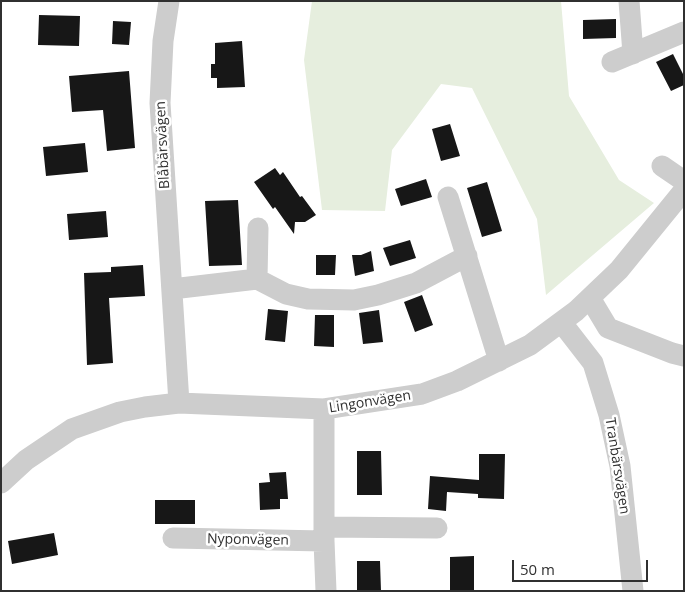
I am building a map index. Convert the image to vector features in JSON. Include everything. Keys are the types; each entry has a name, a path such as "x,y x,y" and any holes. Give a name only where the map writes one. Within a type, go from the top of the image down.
{"street":[{"name":"Blåbärsvägen","path":"169,1 163,41 160,103 179,403"},
{"path":"630,1 633,54"},
{"path":"612,62 684,32"},
{"path":"662,166 684,181"},
{"name":"Lingonvägen","path":"1,483 26,460 72,429 120,412 179,403 324,409 422,394 457,381 530,345 562,323 619,270 684,190"},
{"path":"448,197 499,361"},
{"path":"257,278 258,228"},
{"path":"172,289 257,278 286,294 308,299 354,300 378,295 416,283 467,256"},
{"path":"590,298 608,328 684,356"},
{"name":"Tranbärsvägen","path":"562,323 593,363 609,415 620,466 633,591"},
{"path":"324,409 326,591"},
{"name":"Nyponvägen","path":"173,538 324,534 438,528"}],"green space":[{"path":"312,1 561,1 569,96 619,180 654,203 546,295 537,219 472,88 441,84 392,150 385,211 322,210 304,60"}],"building":[{"path":"39,15 80,16 79,46 38,45"},
{"path":"616,19 616,38 583,39 583,20"},
{"path":"113,21 131,22 129,45 112,44"},
{"path":"242,41 245,87 217,88 217,78 211,78 211,64 215,64 215,43"},
{"path":"673,54 684,76 684,85 671,91 656,62"},
{"path":"129,71 135,148 107,151 103,110 72,112 69,76"},
{"path":"450,124 460,156 441,161 432,129"},
{"path":"85,143 88,172 46,176 43,147"},
{"path":"275,168 280,175 283,172 300,197 302,196 316,215 305,222 295,222 294,234 254,182"},
{"path":"426,179 432,197 401,206 395,189"},
{"path":"487,182 502,231 482,237 467,188"},
{"path":"238,200 242,265 209,266 205,201"},
{"path":"106,211 108,237 69,240 67,214"},
{"path":"410,240 416,258 390,266 383,248"},
{"path":"371,251 374,271 355,276 352,255 361,255"},
{"path":"316,255 336,255 335,275 316,275"},
{"path":"143,265 145,296 109,298 113,363 87,365 84,273 111,272 111,267"},
{"path":"422,295 433,325 415,332 404,302"},
{"path":"268,309 288,311 285,342 265,340"},
{"path":"379,310 383,342 363,344 359,313"},
{"path":"315,315 334,315 334,347 314,346"},
{"path":"357,451 381,451 382,495 357,495"},
{"path":"479,454 505,454 504,499 478,498 478,494 447,492 446,511 428,509 430,476 479,480"},
{"path":"286,472 288,499 280,499 280,509 260,510 259,483 270,482 269,473"},
{"path":"155,500 195,500 195,524 155,524"},
{"path":"54,533 58,555 12,564 8,541"},
{"path":"474,556 474,591 450,591 450,557"},
{"path":"357,561 380,561 381,591 357,591"}]}
